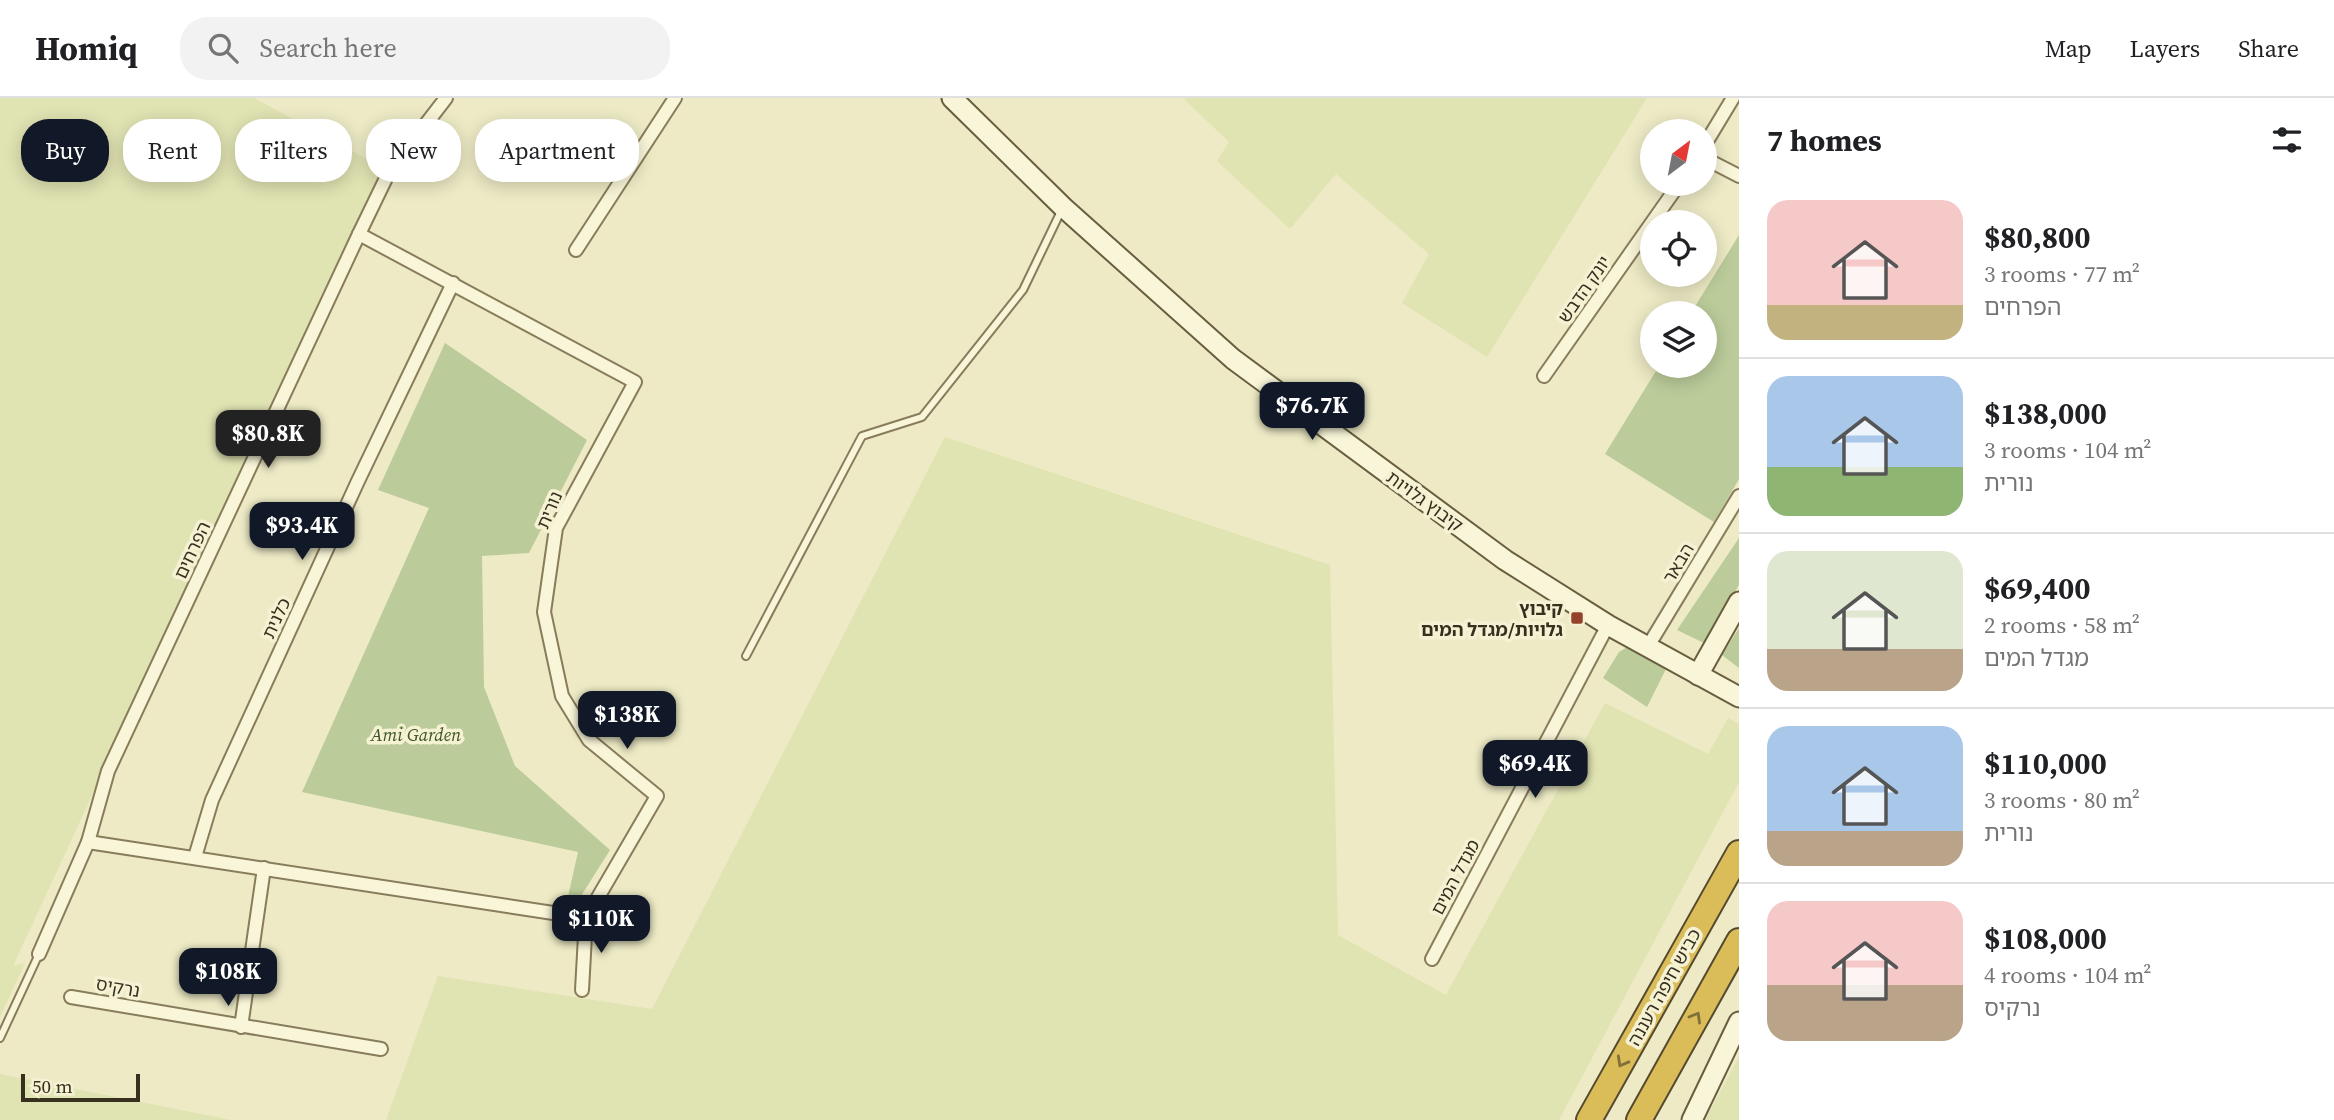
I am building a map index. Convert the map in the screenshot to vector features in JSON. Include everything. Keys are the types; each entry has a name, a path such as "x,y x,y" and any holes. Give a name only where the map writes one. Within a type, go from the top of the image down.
{"highway":[{"name":"כביש חיפה רעננה","path":"1589,1120 1739,853"},
{"path":"1639,1120 1739,941"},
{"path":"1645,1120 1657,1086"}],"street":[{"name":"הפרחים","path":"39,954 88,842 108,771 359,234 389,172 446,98"},
{"path":"576,250 674,98"},
{"name":"קיבוץ גלויות","path":"952,98 1063,208 1233,359 1505,560 1647,648 1739,696"},
{"path":"1717,124 1733,98"},
{"path":"1717,165 1739,176"},
{"name":"יונק הדבש","path":"1544,376 1671,196"},
{"name":"נורית","path":"359,234 635,382 556,528 544,612 562,696 589,740 657,796 586,918 582,990"},
{"name":"כלנית","path":"195,857 212,800 358,481 453,283"},
{"name":"הבאר","path":"1647,648 1739,496"},
{"path":"1698,675 1739,602"},
{"name":"מגדל המים","path":"1432,959 1608,625"},
{"path":"88,842 586,918"},
{"path":"241,1027 264,868"},
{"name":"נרקיס","path":"71,997 381,1049"},
{"path":"1692,1120 1739,1022"}],"lane":[{"path":"746,656 862,436 922,417 1023,290 1063,208"},
{"path":"0,1038 39,954"}],"green space":[{"path":"0,98 254,98 293,119 235,119 235,182 352,182 352,151 366,159 366,182 377,182 13,966 25,963 0,1017"},
{"path":"1183,98 1647,98 1487,357 1402,303 1429,254 1336,174 1290,229 1217,161 1229,142"},
{"path":"1739,235 1739,479 1714,522 1605,454 1652,378 1717,378 1717,301 1698,301 1707,287 1717,287 1717,271"},
{"name":"Ami Garden","path":"445,343 587,440 529,553 482,556 484,687 515,766 610,850 581,896 567,901 578,852 302,792 429,508 378,490"},
{"path":"945,437 1330,565 1338,935 1446,995 1605,703 1708,754 1728,718 1739,724 1739,782 1559,1120 386,1120 438,976 652,1009"},
{"path":"1739,538 1739,585 1704,643 1677,630"},
{"path":"1739,628 1739,668 1722,655"},
{"path":"1629,646 1668,665 1647,707 1603,678 1619,652"},
{"path":"1739,1057 1739,1120 1705,1120"},
{"path":"0,1074 231,1120 0,1120"}],"place":[{"name":"קיבוץ גלויות/מגדל המים","path":"1577,618"}]}
